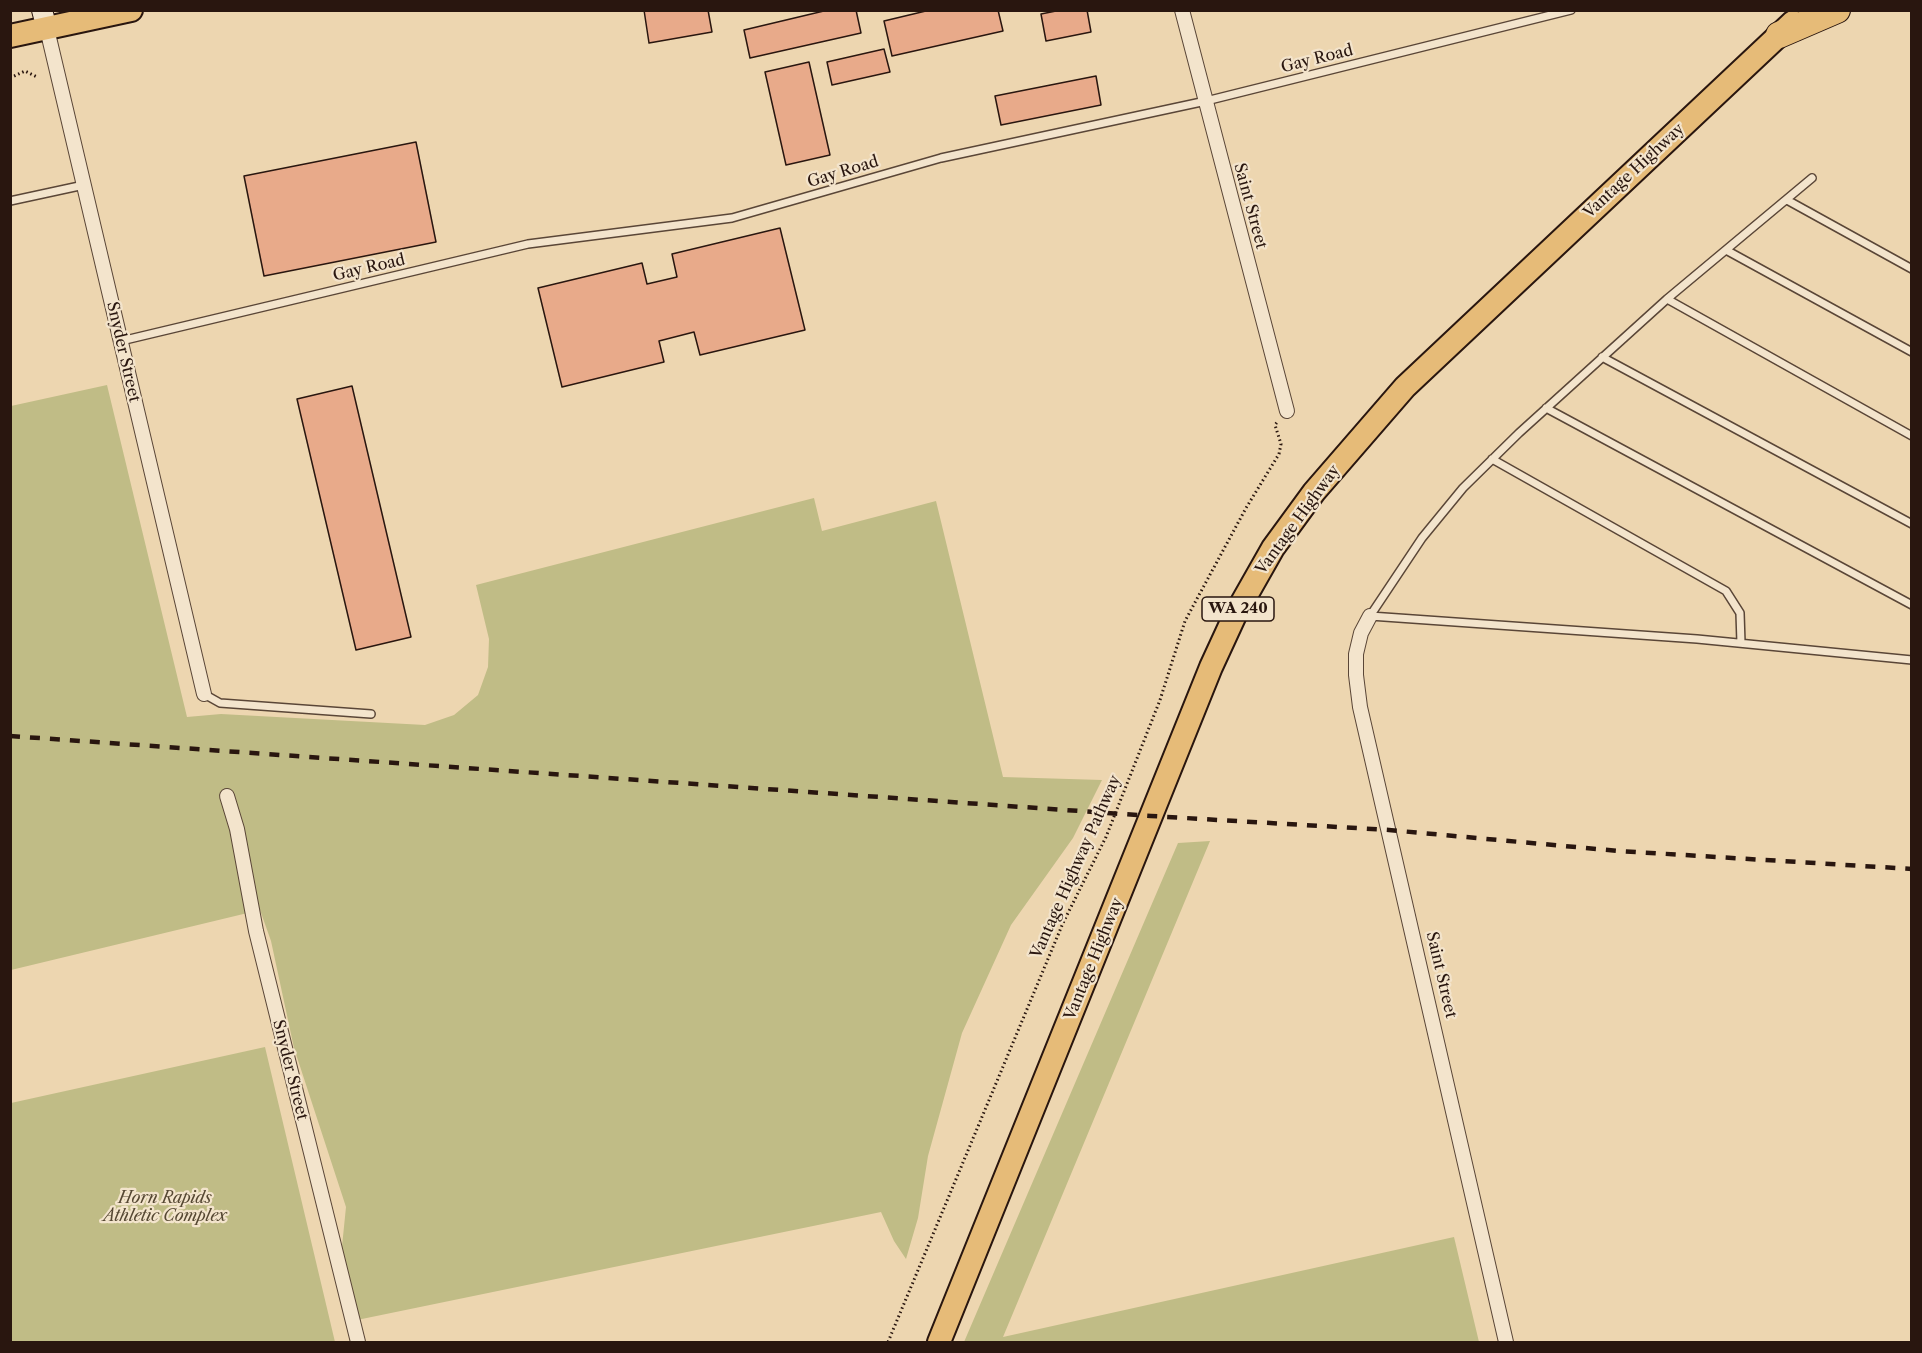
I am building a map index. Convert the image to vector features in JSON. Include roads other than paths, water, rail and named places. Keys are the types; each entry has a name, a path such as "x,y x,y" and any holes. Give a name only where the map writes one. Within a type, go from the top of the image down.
{"highway":[{"name":"WA 240","path":"1779,35 1837,10"}],"main road":[{"path":"10,36 44,20 131,10"},
{"name":"Vantage Highway","path":"939,1342 1211,667 1235,615 1273,548 1314,492 1399,394 1804,10"}],"street":[{"name":"Saint Street","path":"1182,10 1287,411"},
{"name":"Snyder Street","path":"44,20 204,694"},
{"name":"Saint Street","path":"1370,616 1361,633 1356,654 1360,707 1506,1342"},
{"name":"Snyder Street","path":"227,796 237,829 256,932 358,1342"}],"lane":[{"name":"Gay Road","path":"121,341 528,244 732,218 921,163 1206,101 1571,10"},
{"path":"1812,178 1667,299 1492,459 1463,488 1422,538 1370,616 1741,643 1911,660"},
{"path":"10,201 84,185"},
{"path":"1787,200 1911,268"},
{"path":"1726,250 1911,352"},
{"path":"1667,299 1911,436"},
{"path":"1602,357 1911,524"},
{"path":"1546,408 1911,605"},
{"path":"1492,459 1726,591 1740,614 1741,643"},
{"path":"204,694 220,703 371,714"}],"railway":[{"path":"10,736 1151,816 1389,830 1619,851 1912,869"}],"park label":[{"name":"Horn Rapids Athletic Complex","path":"165,1207"}]}
